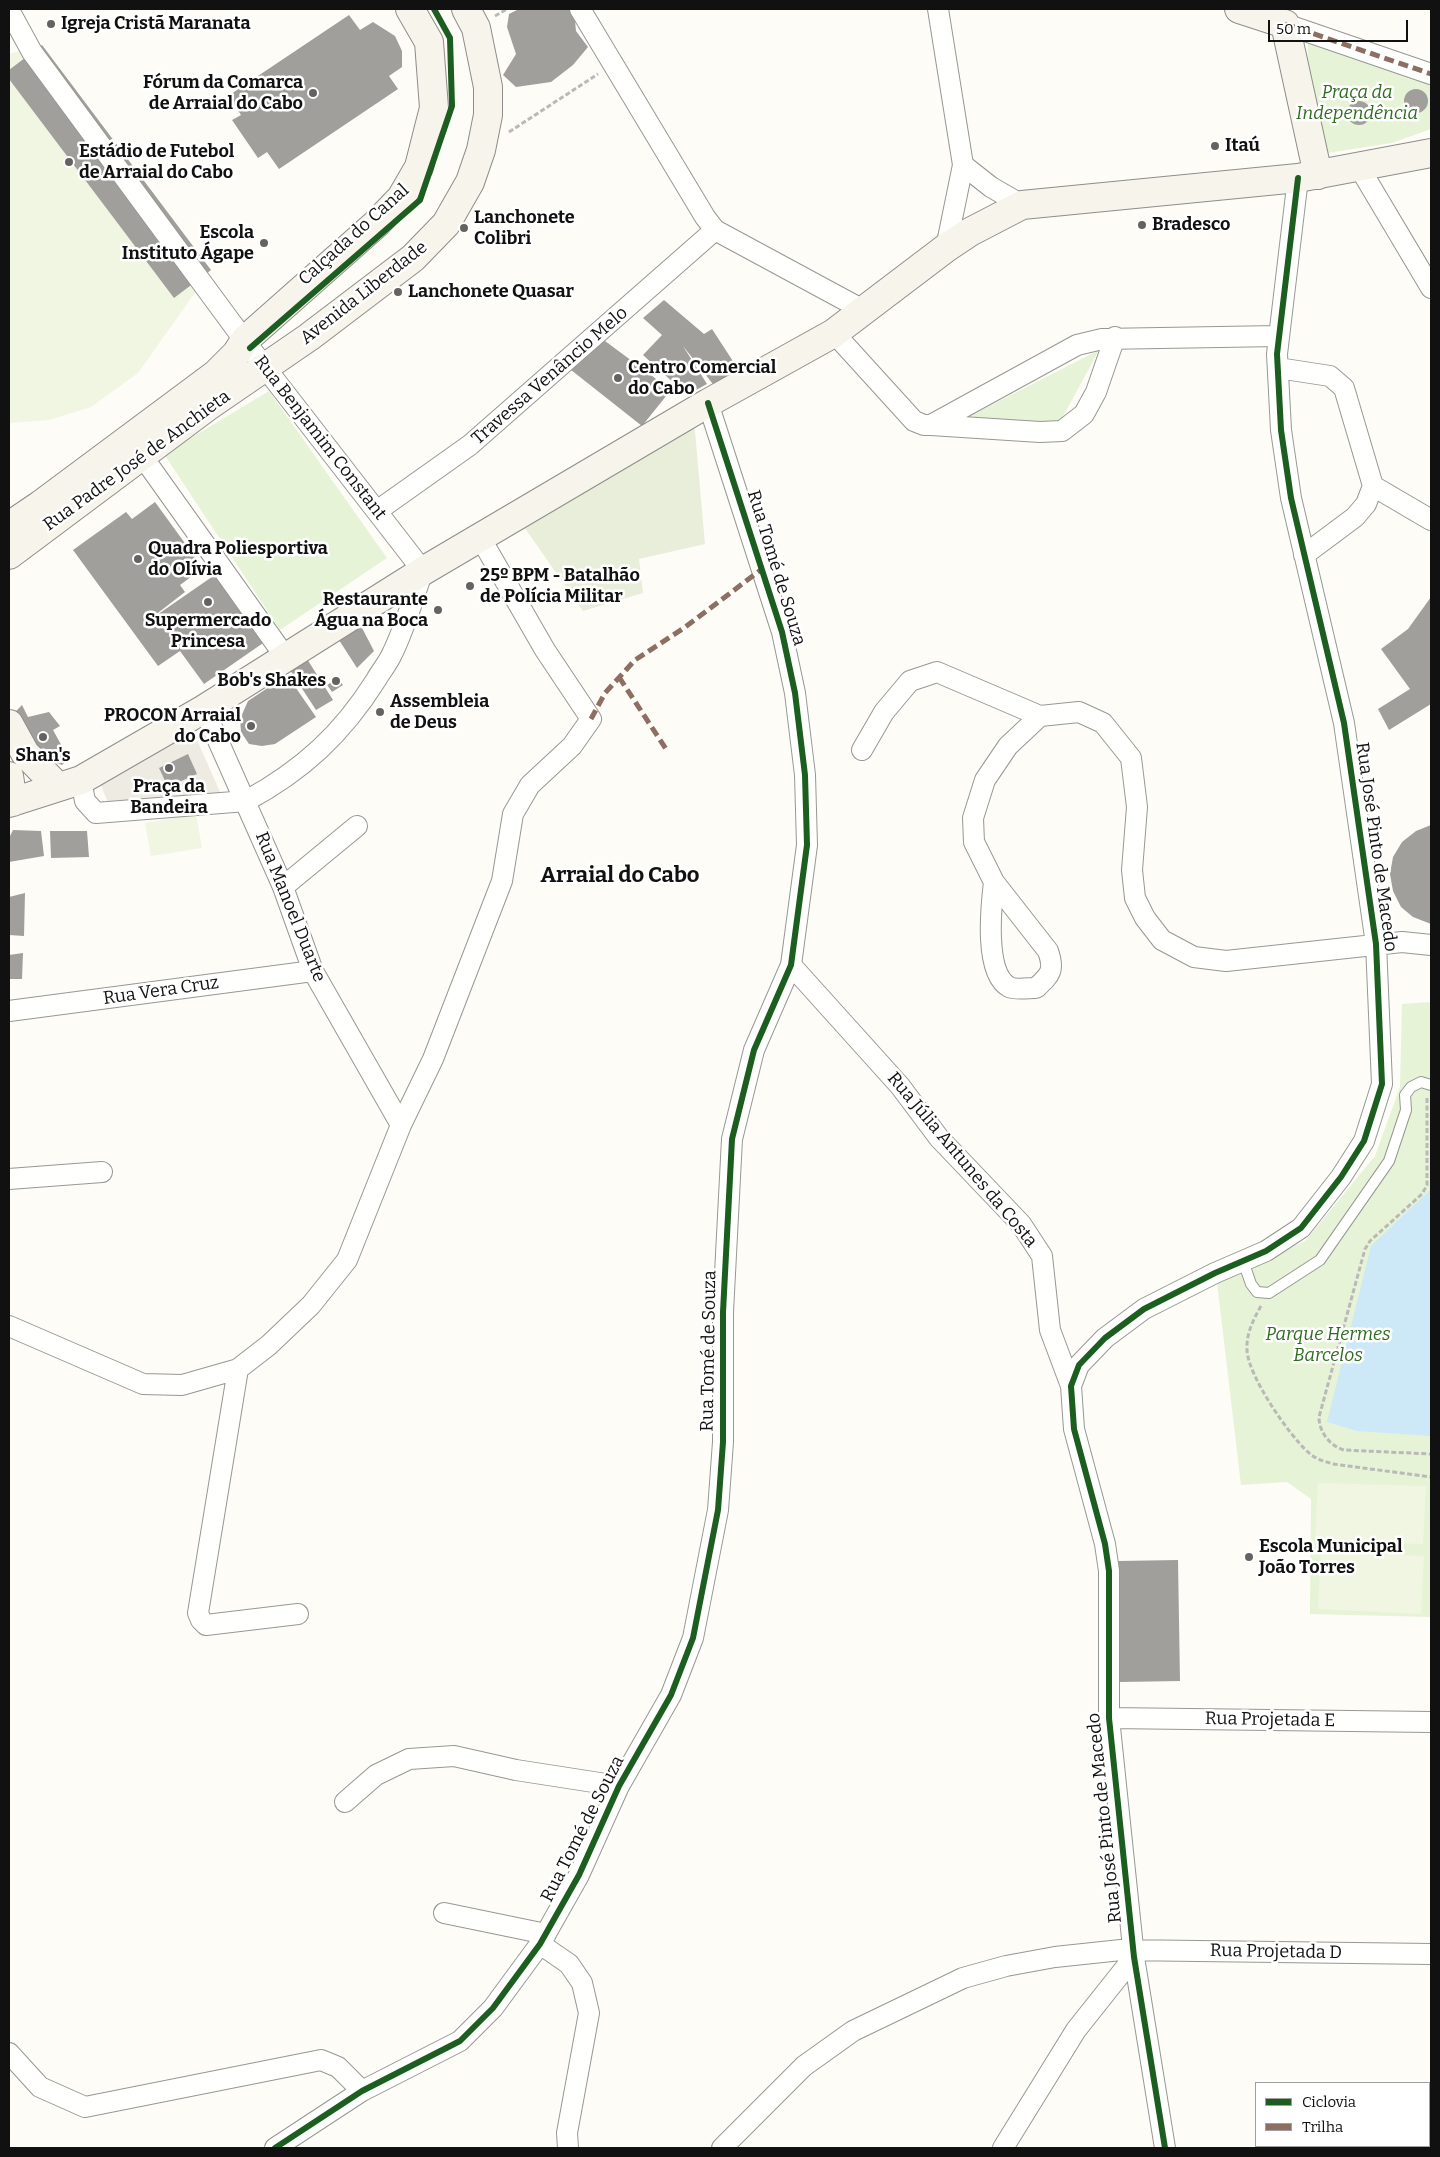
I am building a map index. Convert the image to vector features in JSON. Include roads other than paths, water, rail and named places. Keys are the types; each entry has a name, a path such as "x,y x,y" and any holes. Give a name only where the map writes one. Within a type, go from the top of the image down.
{"main road":[{"path":"245,340 376,224 401,198 419,167 434,108 429,42 410,9"},
{"name":"Avenida Liberdade","path":"265,369 413,258 446,224 470,182 481,150 488,115 488,87 476,28 466,9"},
{"path":"1240,9 1285,24 1308,177"},
{"path":"10,793 70,784 204,709 423,571 481,539 708,403 834,333 946,248 978,227 1022,206 1308,177 1431,153"},
{"name":"Rua Padre José de Anchieta","path":"9,555 136,447 216,374 236,354 245,340"},
{"name":"Rua Padre José de Anchieta","path":"9,526 136,447 207,407 265,369"},
{"path":"9,724 17,757 70,784"}],"street":[{"path":"580,9 705,217 715,230 865,311"},
{"path":"938,9 963,165 946,248"},
{"name":"Rua Benjamim Constant","path":"9,10 32,52 265,369 423,571"},
{"path":"1285,24 1431,74"},
{"path":"963,165 991,187 1022,206"},
{"path":"1359,167 1431,288"},
{"name":"Rua José Pinto de Macedo","path":"1165,2148 1129,1952 1109,1718 1109,1571 1105,1544 1074,1429 1071,1386 1079,1365 1105,1338 1144,1309 1215,1273 1266,1251 1301,1228 1341,1177 1364,1141 1382,1084 1376,944 1344,723 1291,498 1281,430 1278,336 1308,177"},
{"name":"Travessa Venâncio Melo","path":"377,511 470,445 715,230"},
{"path":"834,333 914,421 924,425 1040,432 1062,431 1084,414 1096,392 1114,337"},
{"path":"931,425 1077,345 1114,337 1278,336"},
{"path":"1278,368 1330,376 1344,388 1373,486 1366,504 1355,517 1304,555"},
{"name":"Rua Tomé de Souza","path":"275,2148 362,2091 460,2041 493,2008 543,1939 579,1875 619,1786 671,1695 693,1638 718,1510 722,1452 723,1312 732,1139 754,1050 791,965 807,845 805,775 795,693 782,632 708,403"},
{"path":"136,447 286,658"},
{"path":"1373,486 1431,520"},
{"path":"9,1326 143,1384 182,1385 238,1369 269,1345 311,1305 347,1260 402,1125 433,1059 502,881 513,814 530,785 572,746 592,719 545,650 481,539"},
{"path":"70,784 96,813 246,801 264,791 305,762 328,742 357,710 392,654 423,571"},
{"path":"862,750 884,712 910,682 938,672 1040,716 1079,712 1103,723 1132,758 1137,807 1132,870 1135,898 1145,918 1162,940 1194,957 1226,961 1376,944 1402,942 1431,945"},
{"name":"Rua Manoel Duarte","path":"204,709 283,887 313,970 402,1125"},
{"path":"994,882 990,917 994,963 1002,980 1010,988 1036,988 1050,976 1052,964 1048,951 994,882 974,842 973,818 985,780 1008,746 1040,716"},
{"path":"283,887 357,826"},
{"name":"Rua Júlia Antunes da Costa","path":"791,965 900,1086 939,1138 1021,1224 1032,1240 1042,1256 1050,1330 1071,1386"},
{"name":"Rua Vera Cruz","path":"9,1011 313,970"},
{"path":"9,1179 102,1172"},
{"path":"238,1369 198,1613 200,1620 206,1625 298,1614"},
{"name":"Rua Projetada E","path":"1109,1718 1431,1722"},
{"path":"345,1802 376,1775 409,1759 454,1756 516,1770 619,1786"},
{"path":"444,1912 543,1939 569,1964 582,1983 589,2013 567,2134 568,2148"},
{"path":"1003,2148 1076,2030 1129,1952"},
{"name":"Rua Projetada D","path":"722,2148 804,2066 853,2031 963,1978 1006,1966 1055,1957 1129,1952 1431,1954"},
{"path":"9,2053 40,2087 85,2107 321,2060 338,2067 362,2091"}],"lane":[{"path":"1243,1261 1251,1284 1257,1292 1269,1293 1320,1260 1389,1161 1406,1110 1405,1095 1411,1087 1420,1082 1431,1085"}],"water":[{"path":"1431,1189 1431,1436 1357,1431 1327,1422 1371,1246"}],"place":[{"name":"Igreja Cristã Maranata","path":"51,24"},
{"name":"Fórum da Comarca de Arraial do Cabo","path":"313,93"},
{"name":"Itaú","path":"1215,146"},
{"name":"Estádio de Futebol de Arraial do Cabo","path":"69,162"},
{"name":"Bradesco","path":"1142,225"},
{"name":"Lanchonete Colibri","path":"464,228"},
{"name":"Escola Instituto Ágape","path":"264,243"},
{"name":"Lanchonete Quasar","path":"398,292"},
{"name":"Centro Comercial do Cabo","path":"618,378"},
{"name":"Quadra Poliesportiva do Olívia","path":"138,559"},
{"name":"25º BPM - Batalhão de Polícia Militar","path":"470,586"},
{"name":"Supermercado Princesa","path":"208,602"},
{"name":"Restaurante Água na Boca","path":"438,610"},
{"name":"Bob's Shakes","path":"336,681"},
{"name":"Assembleia de Deus","path":"380,712"},
{"name":"PROCON Arraial do Cabo","path":"251,726"},
{"name":"Shan's","path":"43,737"},
{"name":"Praça da Bandeira","path":"169,768"},
{"name":"Escola Municipal João Torres","path":"1249,1557"}],"district":[{"name":"Arraial do Cabo","path":"620,876"}],"park label":[{"name":"Praça da Independência","path":"1357,104"},
{"name":"Parque Hermes Barcelos","path":"1328,1345"}]}
